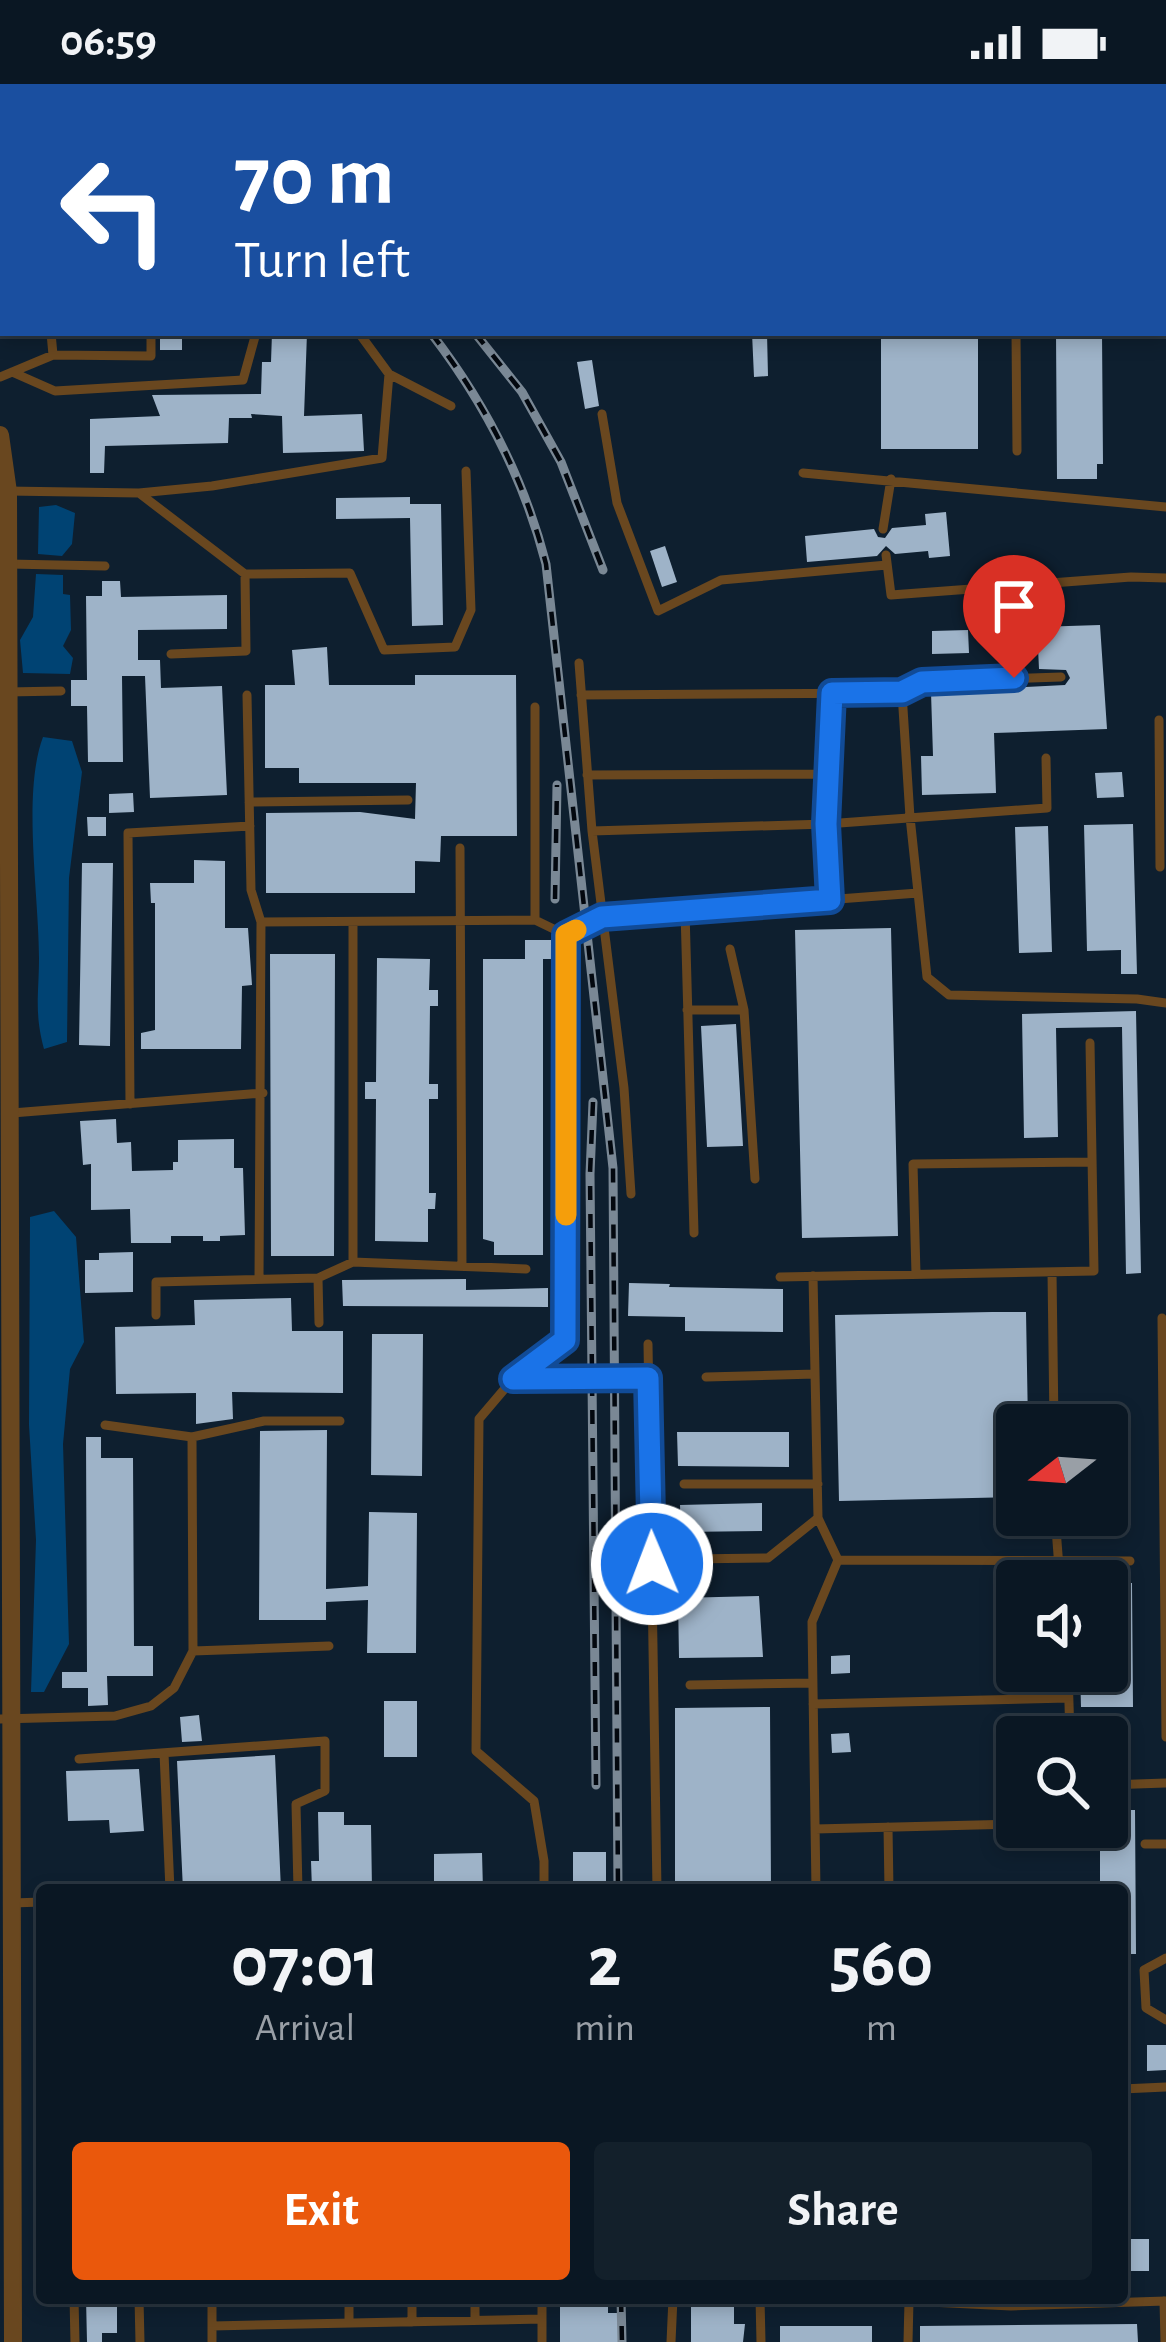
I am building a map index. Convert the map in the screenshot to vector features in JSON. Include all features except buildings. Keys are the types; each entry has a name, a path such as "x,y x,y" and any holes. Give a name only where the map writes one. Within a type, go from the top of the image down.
{"street":[{"path":"0,435 4,902 12,1112 6,1307 6,1858 12,1903 6,1958 6,2199 13,2342"}],"lane":[{"path":"51,336 52,355"},
{"path":"0,377 52,355 152,356 152,336"},
{"path":"12,372 55,391 243,380 255,336"},
{"path":"361,336 389,374 451,406"},
{"path":"1016,336 1017,451"},
{"path":"4,489 139,493 382,458 389,374"},
{"path":"602,414 617,503 658,611 721,580 887,560 891,596 1166,578"},
{"path":"139,493 245,574 350,572 384,650 455,647 471,610 466,471"},
{"path":"803,473 1166,507"},
{"path":"883,529 891,479"},
{"path":"4,562 105,566"},
{"path":"171,654 246,651 245,574"},
{"path":"579,663 631,1194"},
{"path":"581,695 902,692 922,682 1061,676"},
{"path":"3,692 61,691"},
{"path":"902,692 927,977 949,995 1166,1003"},
{"path":"830,900 826,824 832,693"},
{"path":"247,694 251,890 261,922 259,1279"},
{"path":"535,707 535,920"},
{"path":"1160,720 1160,867"},
{"path":"592,831 826,824 1047,808 1046,758"},
{"path":"587,776 829,774"},
{"path":"249,802 408,800"},
{"path":"130,1104 128,832 250,826"},
{"path":"460,848 462,1266"},
{"path":"566,935 602,917 918,893"},
{"path":"685,911 694,1233"},
{"path":"261,922 535,920 566,935"},
{"path":"353,922 353,1262"},
{"path":"544,1884 534,1801 476,1751 479,1419 513,1379 565,1340 566,935"},
{"path":"730,949 744,1010 754,1178"},
{"path":"688,1010 744,1010"},
{"path":"780,1276 1094,1271 1090,1042"},
{"path":"12,1112 263,1094"},
{"path":"916,1274 914,1164 1092,1162"},
{"path":"156,1316 156,1282 318,1278 353,1262 526,1269"},
{"path":"1052,1272 1054,1404"},
{"path":"813,1276 818,1518 838,1560 812,1622 816,1884"},
{"path":"318,1278 319,1322"},
{"path":"1162,1318 1166,1737"},
{"path":"648,1344 657,1884"},
{"path":"706,1376 815,1374"},
{"path":"513,1379 648,1378"},
{"path":"105,1425 192,1437 264,1421 340,1421"},
{"path":"6,1719 115,1716 151,1706 174,1688 193,1651 192,1437"},
{"path":"684,1484 818,1484"},
{"path":"689,1559 768,1558 818,1518"},
{"path":"1055,1536 1056,1560"},
{"path":"838,1560 996,1560"},
{"path":"193,1651 329,1646"},
{"path":"690,1685 813,1683"},
{"path":"1069,1692 1069,1716"},
{"path":"813,1704 1069,1698"},
{"path":"79,1759 325,1741 325,1791 296,1804 298,1884"},
{"path":"164,1753 170,1884"},
{"path":"1128,1784 1166,1783"},
{"path":"815,1829 996,1824"},
{"path":"888,1827 889,1884"},
{"path":"1145,1844 1166,1844"},
{"path":"12,1903 36,1902"},
{"path":"1166,1958 1144,1970 1145,2008 1166,2020"},
{"path":"1128,2089 1166,2087"},
{"path":"1128,2302 1165,2301 1165,2342"},
{"path":"74,2304 75,2342"},
{"path":"139,2304 140,2342"},
{"path":"212,2304 212,2342"},
{"path":"349,2304 349,2323"},
{"path":"412,2304 412,2322"},
{"path":"475,2304 475,2320"},
{"path":"542,2304 542,2342"},
{"path":"671,2342 673,2304"},
{"path":"760,2304 761,2342"},
{"path":"908,2342 909,2304"},
{"path":"970,2304 1073,2304"},
{"path":"212,2326 542,2319"}],"shaded area":[{"path":"56,505 75,513 72,544 62,556 38,554 39,507"},
{"path":"36,574 63,575 63,594 70,595 71,630 63,646 73,658 70,674 23,673 20,640 33,617"},
{"path":"43,737 72,741 82,772 69,878 67,1042 44,1049 38,1013 33,815"},
{"path":"54,1211 76,1237 84,1342 70,1369 63,1444 69,1644 44,1692 31,1692 36,1540 29,1425 30,1217"}],"railway":[{"path":"433,336 500,442 546,564 613,1168 618,1884"},
{"path":"477,336 522,392 561,462 603,570"},
{"path":"555,899 557,785"},
{"path":"593,1102 596,1785"},
{"path":"621,2304 622,2342"}],"slow traffic":[{"path":"566,1215 566,935 576,930"}],"route":[{"path":"652,1564 648,1378 513,1379 565,1340 566,935 602,917 830,900 826,824 832,693 902,692 922,682 1014,678"}]}
